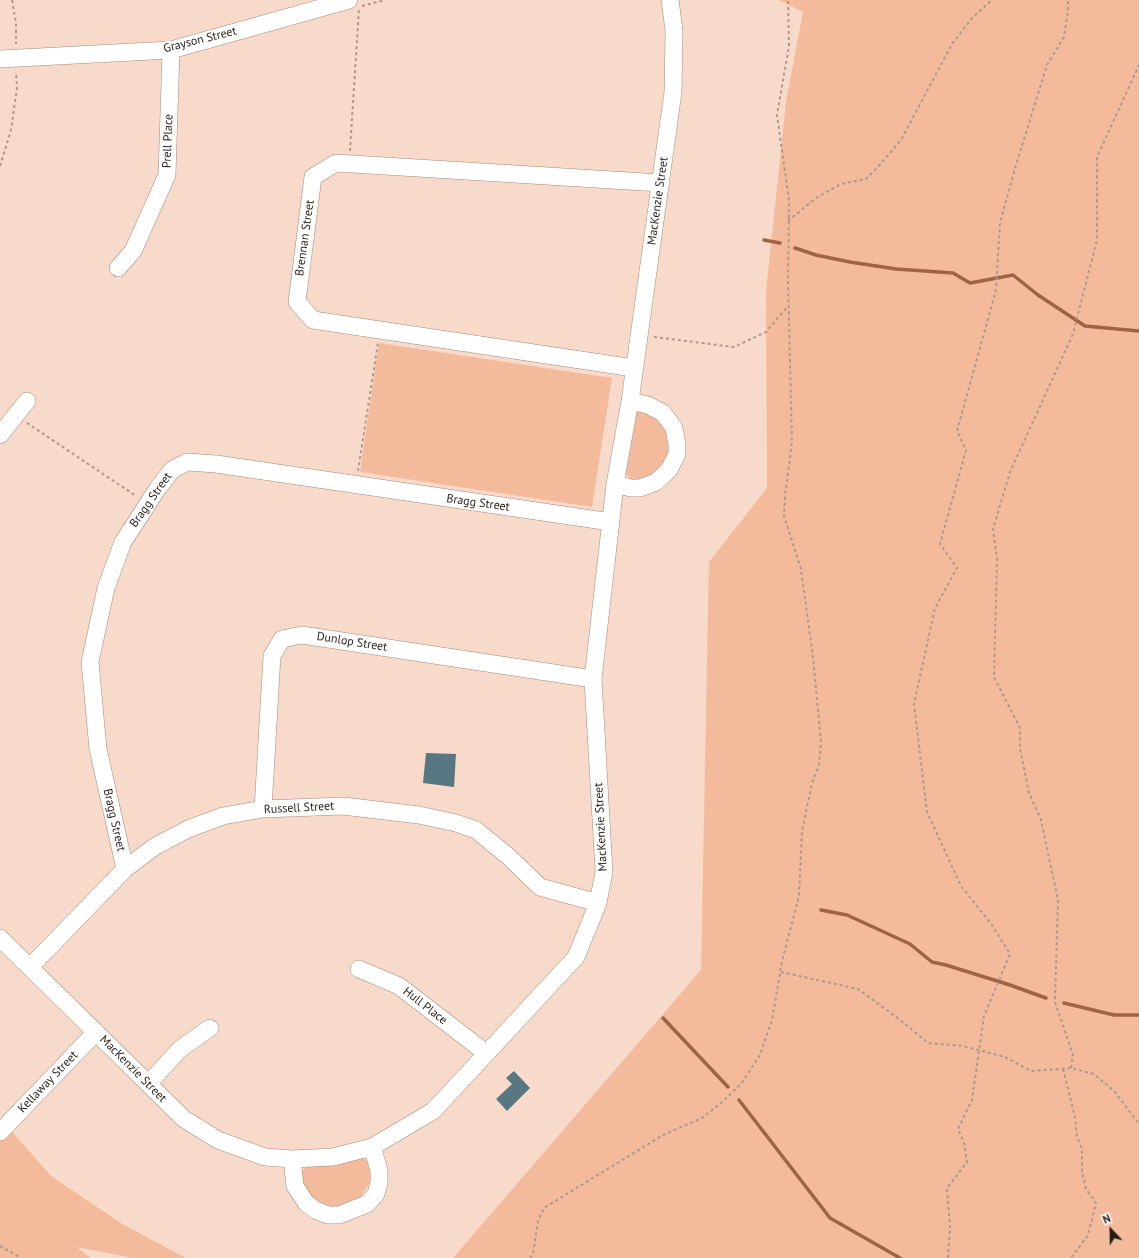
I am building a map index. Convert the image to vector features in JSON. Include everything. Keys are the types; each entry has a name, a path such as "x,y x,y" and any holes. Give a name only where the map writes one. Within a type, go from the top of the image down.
{"street":[{"name":"Grayson Street","path":"8,58 171,50 349,0"},
{"name":"MacKenzie Street","path":"0,938 184,1119 218,1140 265,1157 292,1159 333,1157 372,1147 433,1111 576,957 598,903 604,872 593,679 616,484 630,402 674,92 674,31 670,0"},
{"name":"Prell Place","path":"118,268 133,251 167,175 171,50"},
{"name":"Brennan Street","path":"634,368 313,320 297,302 313,177 336,163 661,183"},
{"path":"0,434 27,401"},
{"path":"616,484 631,488 640,488 656,482 669,470 677,454 676,436 669,420 656,408 648,404 630,402"},
{"name":"Bragg Street","path":"125,869 98,749 90,662 106,588 122,542 147,503 172,470 187,462 216,464 611,522"},
{"name":"Dunlop Street","path":"263,809 272,656 282,639 302,635 593,679"},
{"name":"Russell Street","path":"30,967 125,869 154,847 188,829 223,816 263,809 343,806 419,815 456,823 476,830 509,857 540,887 598,903"},
{"name":"Hull Place","path":"359,969 399,986 486,1053"},
{"path":"148,1084 180,1049 210,1028"},
{"name":"Kellaway Street","path":"0,1132 96,1032"},
{"path":"292,1159 295,1186 306,1203 315,1210 328,1215 339,1216 366,1204 376,1194 379,1183 379,1170 372,1147"}],"path":[{"path":"0,166 12,130 17,88 8,58 16,23 12,0"},
{"path":"349,164 360,7 385,0"},
{"path":"530,1258 533,1254 538,1221 544,1208 663,1135 702,1118 741,1084 760,1055 772,1020 780,972 799,896 802,831 812,783 819,765 821,742 813,657 801,569 784,516 792,442 788,306 789,200 777,115 789,46 788,0"},
{"path":"788,221 816,198 841,184 866,179 878,167 901,140 952,44 972,18 992,0"},
{"path":"948,1258 950,1227 948,1188 967,1162 964,1143 958,1129 972,1100 984,1016 1010,954 992,925 961,886 927,812 914,704 934,608 957,568 940,544 966,450 957,431 996,290 1000,223 1047,65 1064,37 1068,0"},
{"path":"1071,1068 1073,1055 1055,1002 1058,900 1041,820 1029,793 1020,749 1020,728 994,677 997,558 993,529 1010,472 1074,334 1097,240 1097,157 1139,65"},
{"path":"639,335 734,347 766,332 788,306"},
{"path":"356,485 380,330"},
{"path":"15,416 147,503"},
{"path":"780,972 858,989 928,1043 963,1046 1005,1057 1031,1071 1071,1068 1094,1074 1115,1092 1139,1124"},
{"path":"1063,1069 1075,1117 1077,1137 1082,1149 1082,1172 1086,1189 1096,1203 1088,1235 1071,1258"},
{"path":"0,1246 21,1258"}],"shaded area":[{"path":"779,0 1139,0 1139,1258 453,1258 701,970 709,562 767,488 766,291 786,102 803,12"},
{"path":"379,343 612,378 592,507 360,472"},
{"path":"640,411 645,411 666,424 673,445 659,472 638,481 631,479 625,473 634,414"},
{"path":"0,1118 51,1176 124,1225 186,1258 133,1258 76,1247 91,1258 0,1258"},
{"path":"359,1157 368,1160 373,1177 360,1198 340,1207 333,1207 318,1202 304,1191 301,1173 307,1166"}],"building":[{"path":"426,753 456,754 454,787 423,783"},
{"path":"514,1071 530,1088 507,1111 496,1099 512,1084 506,1078"}],"waterway":[{"path":"764,240 780,243"},
{"path":"795,248 816,255 850,262 896,269 953,273 970,283 1013,275 1038,295 1085,326 1139,331"},
{"path":"821,910 847,915 910,944 932,962 1010,985 1046,998"},
{"path":"1064,1003 1114,1015 1139,1015"},
{"path":"663,1018 728,1087"},
{"path":"739,1100 830,1218 900,1258"}]}
